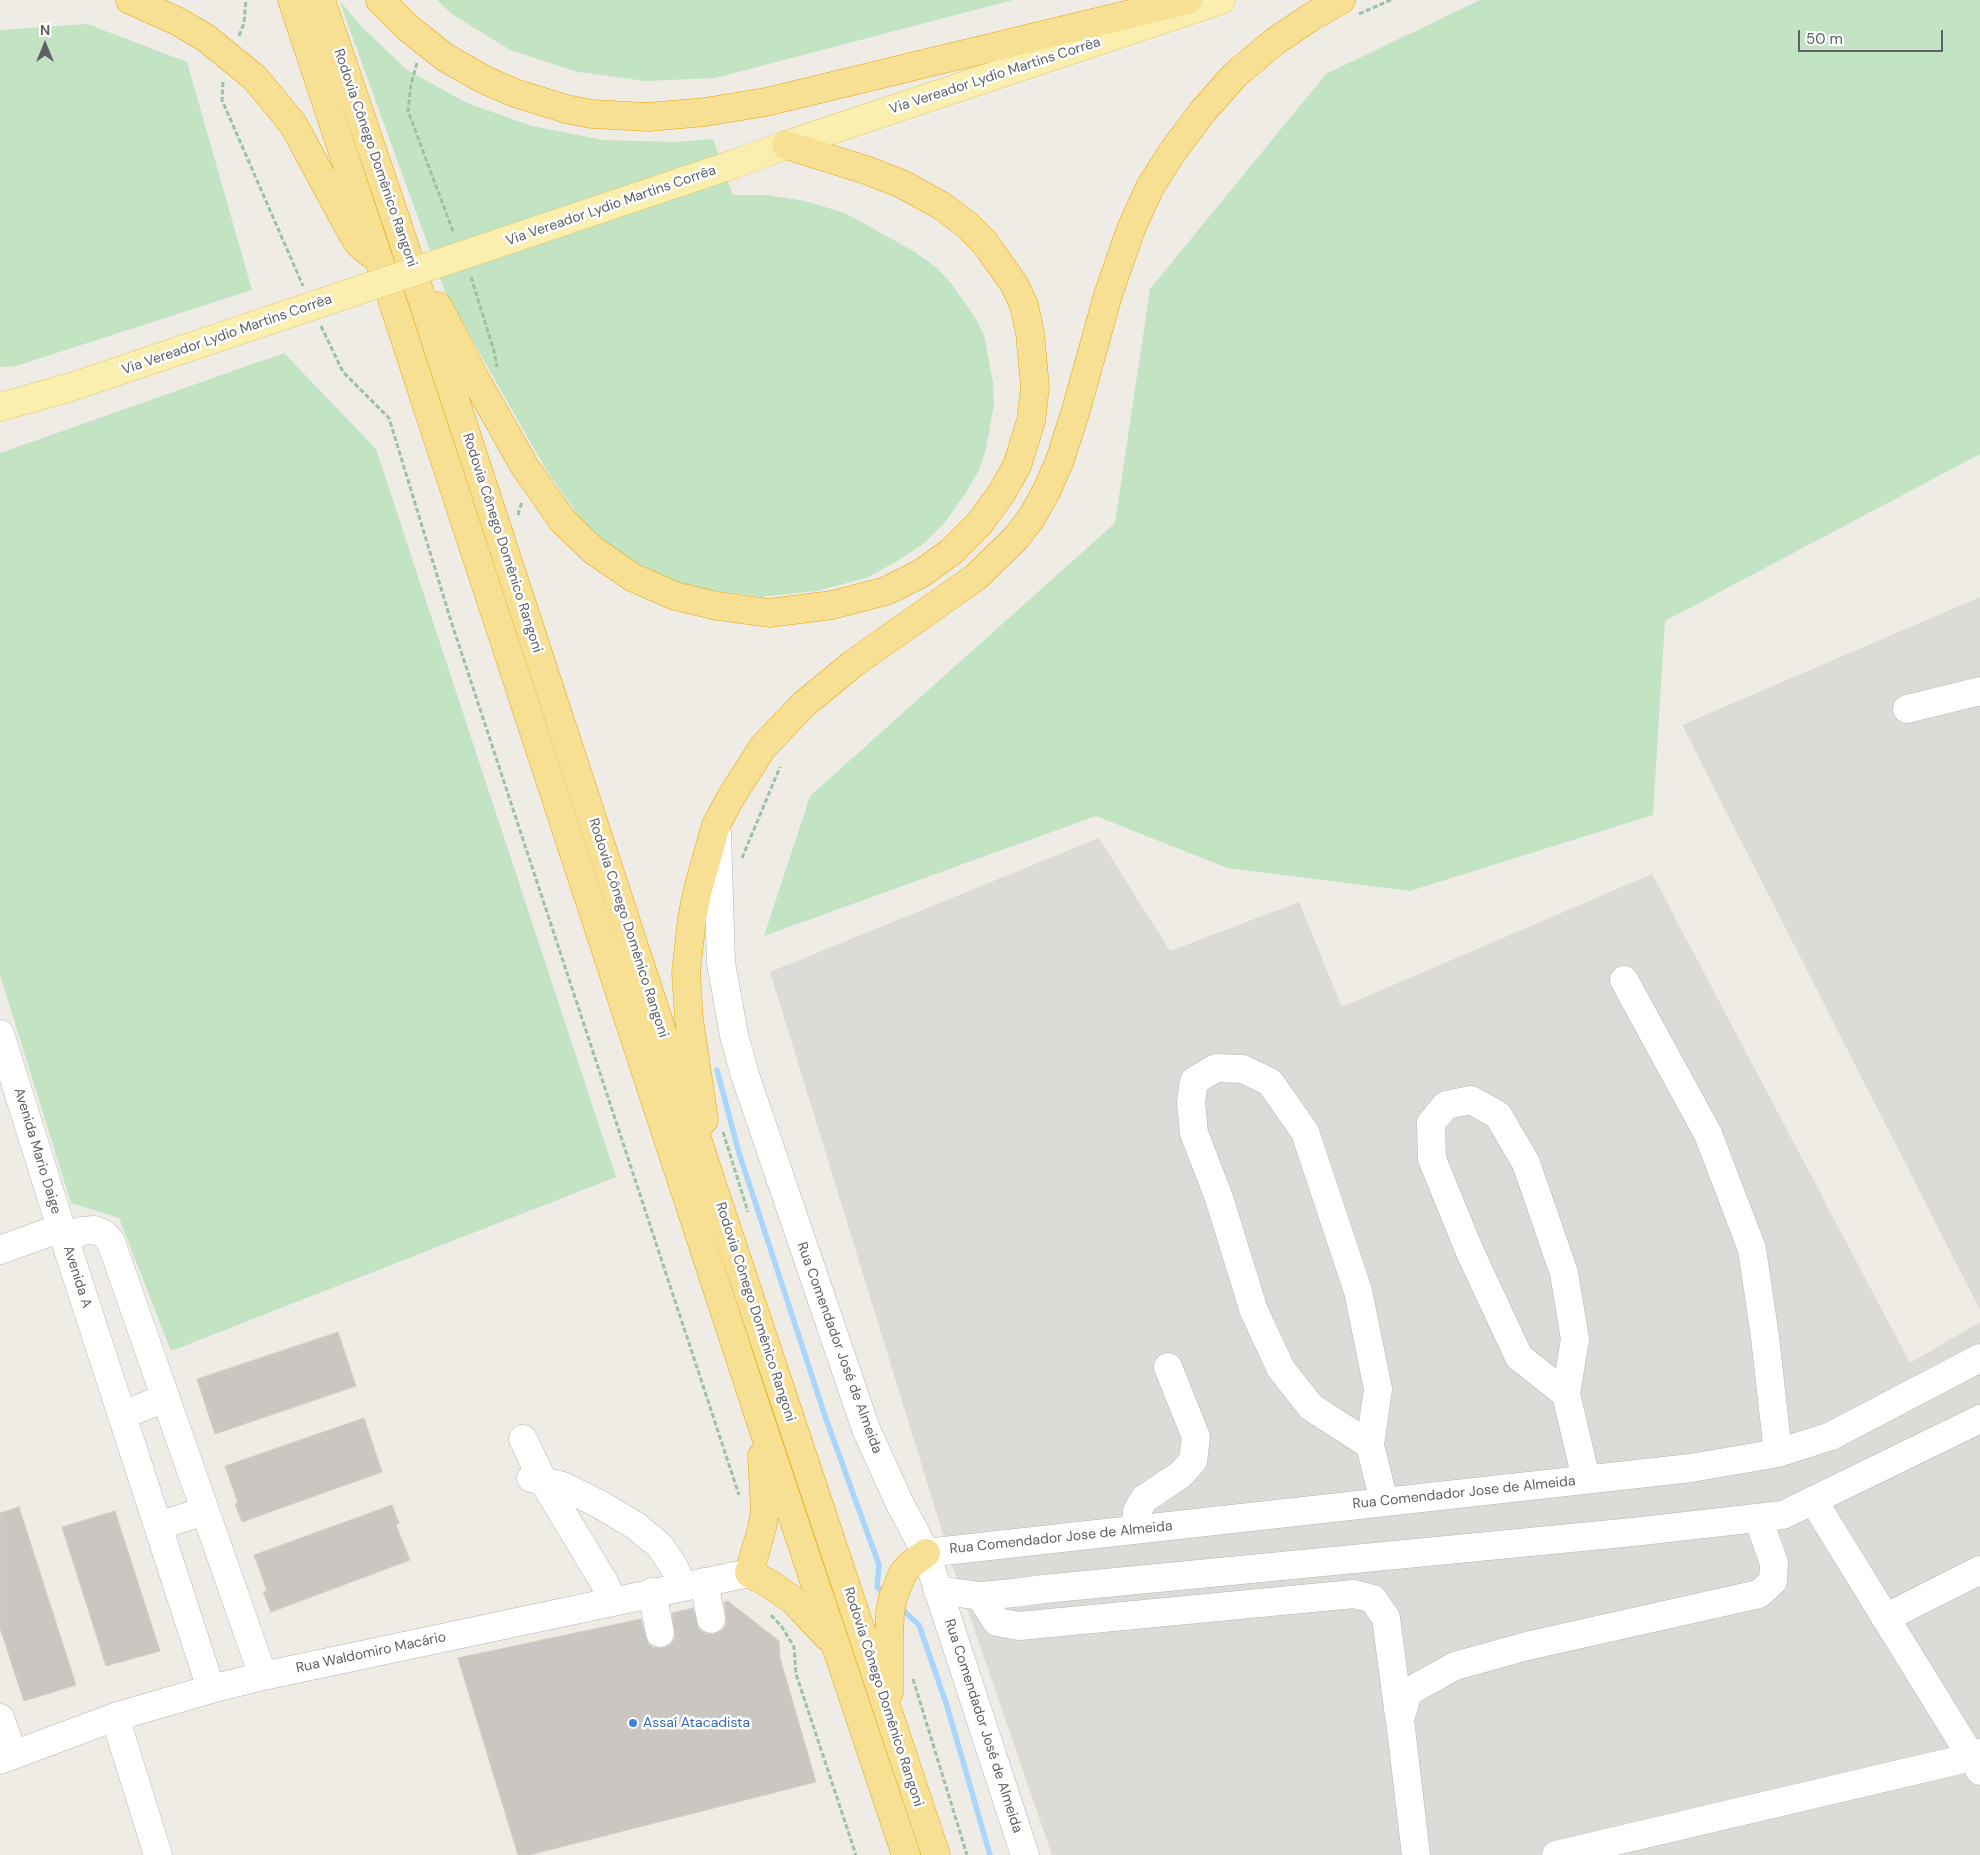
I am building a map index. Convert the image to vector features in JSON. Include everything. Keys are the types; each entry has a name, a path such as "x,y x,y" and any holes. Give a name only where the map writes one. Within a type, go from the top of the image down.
{"highway":[{"path":"130,0 177,21 206,38 232,57 255,78 293,124 358,243 380,260"},
{"name":"Rodovia Cônego Domênico Rangoni","path":"292,0 380,260 759,1416 906,1855"},
{"name":"Rodovia Cônego Domênico Rangoni","path":"321,0 399,229 712,1184 936,1855"},
{"path":"380,0 408,28 446,58 486,80 515,93 566,109 592,114 648,117 704,112 766,102 1188,0"},
{"path":"712,1184 689,1019 686,973 692,918 716,825 762,747 789,718 841,673 976,577 1016,538 1032,517 1060,460 1108,295 1131,229 1150,187 1173,151 1235,75 1274,42 1340,0"},
{"path":"399,229 478,384 531,476 562,520 593,550 632,577 675,596 717,606 769,613 832,605 886,590 922,573 952,551 979,524 1001,494 1017,466 1031,421 1035,387 1034,362 1024,305 1014,284 985,243 967,225 942,206 890,179 786,145"},
{"path":"759,1416 765,1511 749,1573 770,1584 794,1601 836,1645"},
{"path":"890,1718 890,1613 898,1584 904,1573 910,1565 926,1553"}],"main road":[{"name":"Via Vereador Lydio Martins Corrêa","path":"0,407 71,387 1221,0"}],"street":[{"path":"1907,709 1980,691"},
{"name":"Rua Comendador José de Almeida","path":"716,825 721,963 734,1035 745,1075 866,1429 899,1502 926,1553 1026,1855"},
{"path":"1624,980 1708,1134 1752,1249 1765,1337 1778,1453"},
{"name":"Avenida Mario Daige","path":"0,1034 63,1233"},
{"path":"1370,1445 1311,1407 1281,1369 1254,1311 1219,1198 1194,1133 1191,1102 1194,1081 1216,1068 1243,1069 1270,1082 1305,1132 1358,1291 1378,1390 1370,1445 1384,1502"},
{"path":"1566,1394 1519,1357 1470,1252 1432,1159 1431,1123 1446,1105 1471,1100 1498,1115 1526,1163 1564,1273 1574,1339 1566,1394 1586,1479"},
{"name":"Avenida A","path":"211,1689 63,1233 94,1230 104,1234 111,1242 263,1676"},
{"path":"0,1250 63,1233"},
{"name":"Rua Comendador Jose de Almeida","path":"926,1553 1692,1468 1778,1453 1831,1436 1980,1358"},
{"path":"1135,1530 1137,1511 1144,1499 1180,1475 1193,1461 1196,1437 1168,1367"},
{"path":"122,1415 166,1398"},
{"path":"938,1590 980,1596 1371,1559 1783,1515 1980,1419"},
{"path":"523,1439 537,1480 604,1582 612,1601"},
{"path":"537,1480 563,1486 601,1505 636,1526 660,1546 674,1567 693,1584 711,1619"},
{"path":"1556,1855 1977,1760 1885,1618 1812,1500"},
{"path":"158,1526 205,1511"},
{"path":"1400,1720 1408,1692 1455,1666 1527,1646 1759,1594 1773,1582 1774,1563 1758,1518"},
{"path":"1885,1618 1980,1570"},
{"name":"Rua Waldomiro Macário","path":"6,1757 115,1717 263,1676 652,1592 749,1573"},
{"path":"652,1592 660,1633"},
{"path":"980,1596 997,1622 1019,1626 1354,1594 1373,1599 1386,1618 1416,1855"},
{"path":"115,1717 158,1855"},
{"path":"0,1718 6,1757"}],"path":[{"path":"246,0 244,22 223,82 222,100 304,287"},
{"path":"420,55 410,84 408,111 454,235"},
{"path":"470,274 494,351 497,370"},
{"path":"319,322 343,372 389,418 451,621 740,1498"},
{"path":"518,523 520,508 531,476"},
{"path":"722,1127 751,1220"},
{"path":"765,1610 782,1627 794,1647 796,1674 856,1855"},
{"path":"912,1674 967,1855"}],"shaded area":[{"path":"1980,597 1980,1310 1682,725"},
{"path":"1099,838 1170,951 1299,902 1342,1007 1652,874 1910,1363 1980,1322 1980,1855 1052,1855 953,1567 770,972"}],"green space":[{"path":"339,0 361,26 407,70 467,103 532,126 603,140 676,142 713,139 733,195 768,195 805,201 845,213 915,252 937,268 951,283 976,319 984,335 993,382 994,404 986,449 979,470 946,521 923,544 896,562 866,578 817,591 761,597 715,591 678,583 640,566 606,542 579,517 545,468 445,292"},
{"path":"437,0 1013,0 715,78 646,81 578,72 510,50 452,14"},
{"path":"1480,0 1980,0 1980,454 1665,621 1653,815 1410,891 1227,868 1096,816 764,936 810,796 1115,523 1150,289 1326,74"},
{"path":"87,24 187,62 252,290 16,366 0,367 0,30"},
{"path":"284,353 376,449 616,1177 171,1351 119,1218 71,1203 0,975 0,453"}],"building":[{"path":"338,1332 356,1386 215,1434 197,1379"},
{"path":"364,1418 382,1472 242,1522 235,1504 238,1503 225,1466"},
{"path":"392,1505 399,1523 396,1525 410,1560 271,1612 263,1592 267,1591 254,1555"},
{"path":"19,1507 76,1685 24,1701 0,1628 0,1513"},
{"path":"115,1511 160,1651 106,1666 62,1527"},
{"path":"728,1601 779,1641 780,1658 816,1782 529,1855 518,1855 458,1658 641,1619 648,1643 654,1648 663,1648 671,1644 675,1638 672,1613 693,1608 699,1629 706,1634 714,1634 721,1631 726,1625 724,1602"}],"waterway":[{"path":"717,1070 739,1153 826,1419 879,1565 877,1587 882,1591"},
{"path":"903,1610 919,1625 947,1706 990,1855"}],"place":[{"name":"Assaí Atacadista","path":"633,1723"}]}
